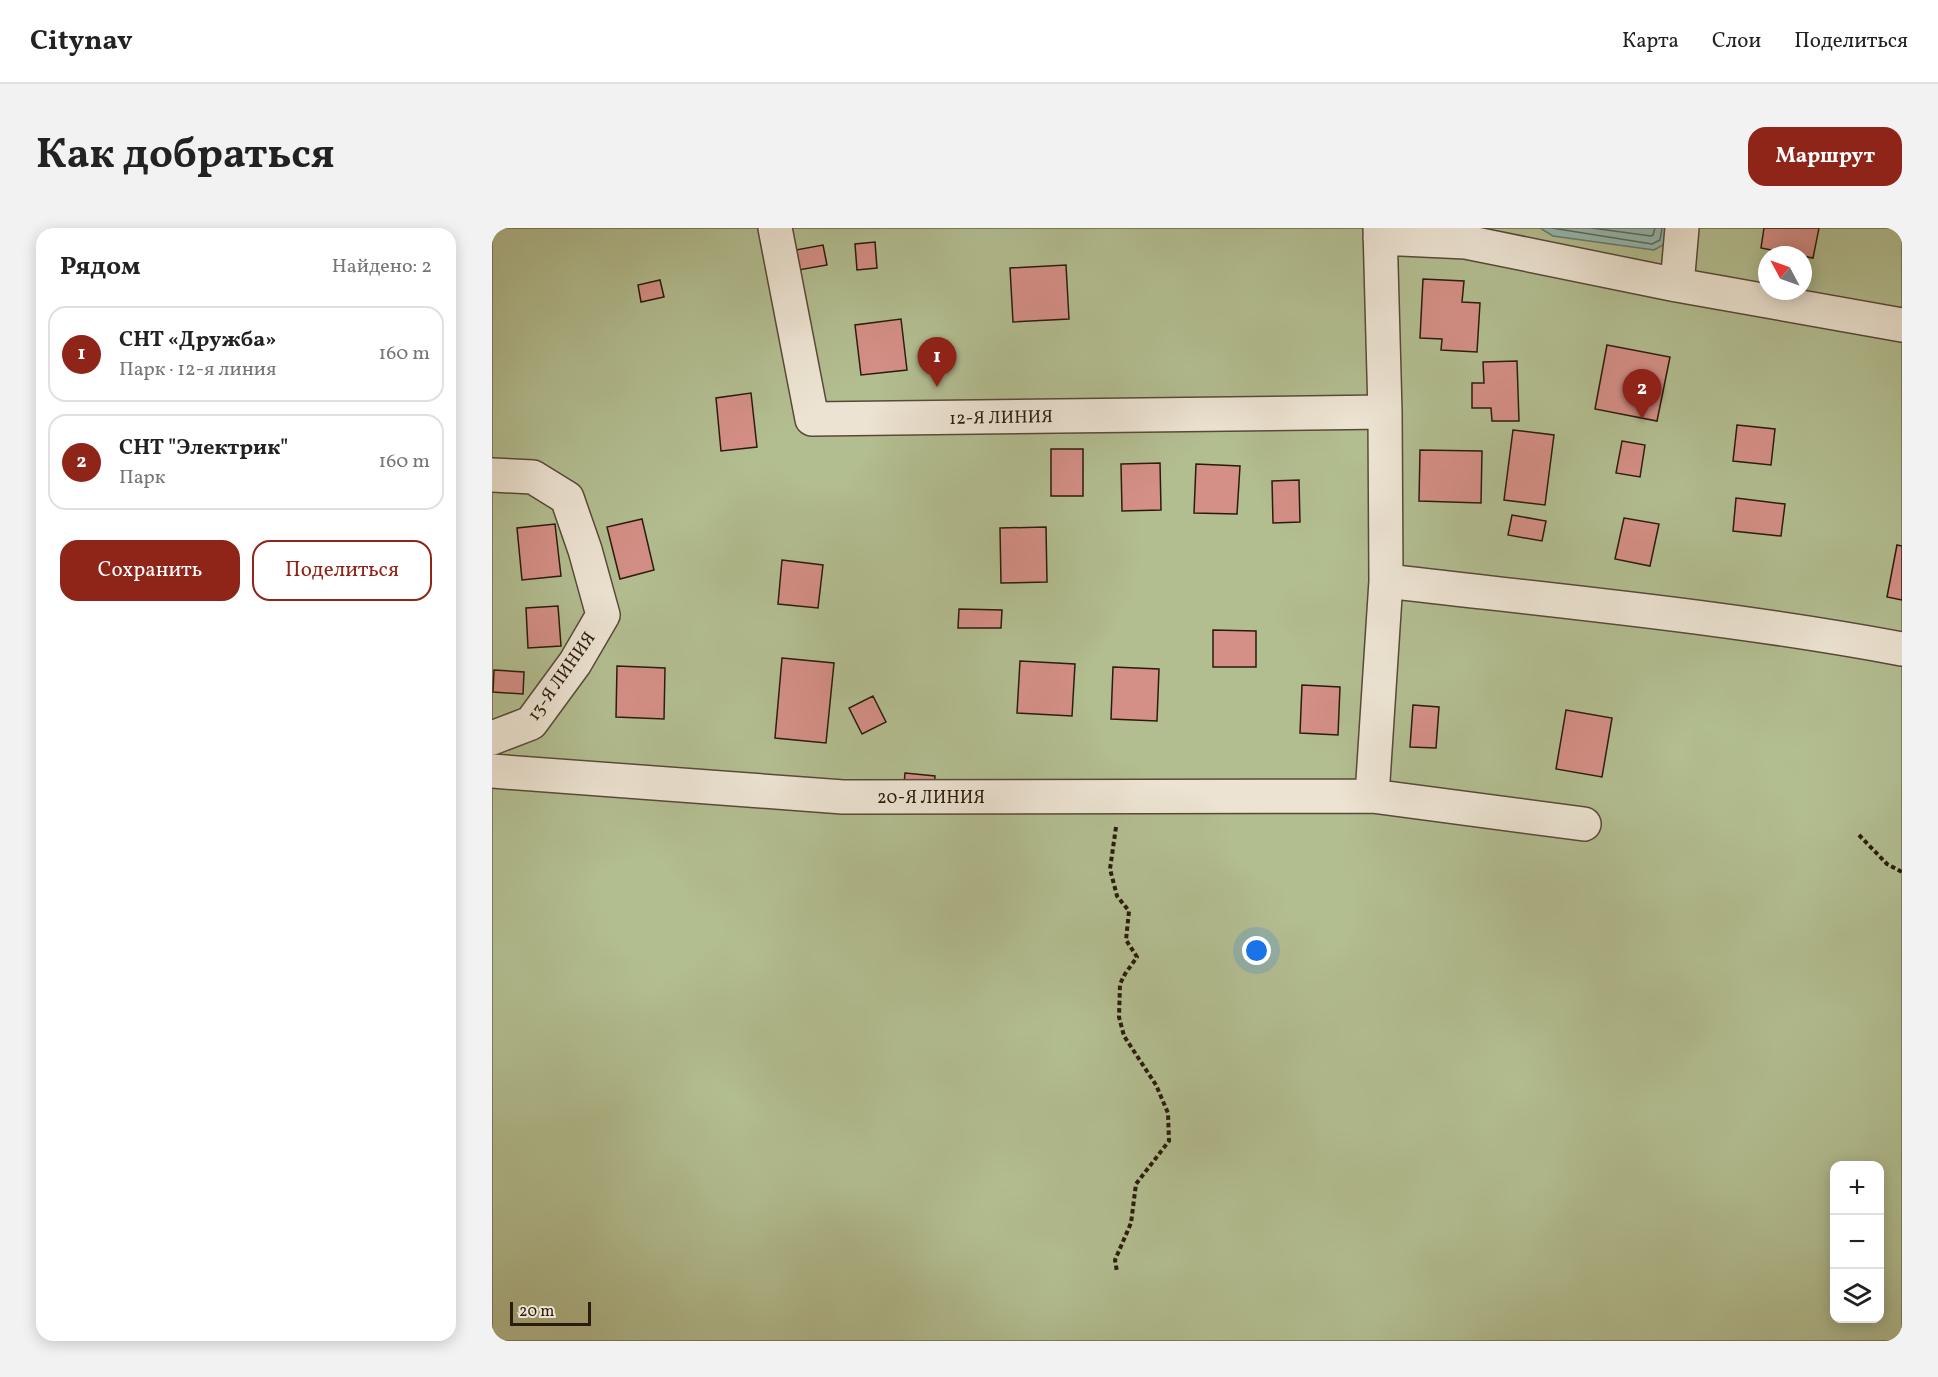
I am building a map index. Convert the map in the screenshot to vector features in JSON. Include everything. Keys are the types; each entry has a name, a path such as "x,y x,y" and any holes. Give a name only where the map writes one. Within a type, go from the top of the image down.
{"street":[{"name":"12-Я ЛИНИЯ","path":"775,228 812,419 1384,412"},
{"path":"1677,285 1682,228"},
{"path":"1372,796 1386,581 1380,233 1466,242 1677,285 1902,325"},
{"name":"13-Я ЛИНИЯ","path":"492,475 532,477 567,498 585,550 603,615 575,663 531,723 492,738"},
{"path":"1386,581 1683,615 1902,649"},
{"name":"20-Я ЛИНИЯ","path":"492,771 843,797 1372,796 1584,824"}],"path":[{"path":"1118,1272 1115,1260 1131,1223 1136,1184 1169,1141 1168,1113 1156,1085 1124,1036 1119,1017 1120,984 1137,957 1126,940 1129,911 1117,896 1110,869 1119,796"},
{"path":"1859,835 1887,864 1902,872"}],"green space":[{"path":"492,228 1902,228 1902,1341 492,1341"}],"water":[{"path":"1540,228 1668,228 1665,244 1654,250 1553,236"}],"building":[{"path":"1764,228 1819,228 1813,258 1812,246 1761,246"},
{"path":"875,242 877,268 857,270 855,244"},
{"path":"823,245 827,265 793,271 790,251"},
{"path":"1066,265 1069,319 1013,322 1010,268"},
{"path":"1423,279 1464,281 1462,302 1480,303 1477,352 1441,350 1442,339 1420,338"},
{"path":"660,280 664,297 641,302 638,285"},
{"path":"901,319 907,370 861,375 855,325"},
{"path":"1607,345 1670,357 1657,421 1595,409"},
{"path":"1517,361 1519,421 1492,421 1491,408 1472,408 1472,383 1484,383 1483,362"},
{"path":"751,393 757,447 721,451 716,398"},
{"path":"1737,425 1775,429 1771,465 1733,461"},
{"path":"1513,430 1554,435 1545,505 1504,500"},
{"path":"1622,441 1645,445 1640,477 1616,473"},
{"path":"1051,449 1083,449 1083,496 1051,496"},
{"path":"1420,450 1482,451 1481,503 1419,501"},
{"path":"1160,463 1161,510 1122,511 1121,464"},
{"path":"1196,464 1240,466 1237,514 1194,513"},
{"path":"1299,480 1300,522 1273,523 1272,481"},
{"path":"1736,498 1785,504 1781,536 1733,531"},
{"path":"1512,515 1546,521 1542,541 1508,535"},
{"path":"1624,518 1659,524 1650,566 1615,559"},
{"path":"642,519 654,570 620,579 607,527"},
{"path":"555,524 561,576 522,580 517,528"},
{"path":"1046,527 1047,582 1001,583 1000,528"},
{"path":"1897,545 1902,546 1902,600 1887,597"},
{"path":"782,560 823,565 818,608 778,604"},
{"path":"558,606 561,646 528,648 526,608"},
{"path":"959,609 1002,610 1001,628 958,628"},
{"path":"1213,630 1256,631 1256,667 1213,667"},
{"path":"782,658 834,663 826,743 775,738"},
{"path":"1020,661 1075,664 1072,716 1017,713"},
{"path":"617,666 665,668 664,719 616,717"},
{"path":"1113,667 1159,669 1157,721 1111,719"},
{"path":"494,670 524,672 523,694 493,692"},
{"path":"1302,685 1340,687 1338,735 1300,733"},
{"path":"873,696 886,722 862,734 849,708"},
{"path":"1413,705 1439,707 1436,748 1410,747"},
{"path":"1566,710 1612,718 1602,777 1556,769"},
{"path":"905,773 935,776 934,787 904,785"}],"place":[{"name":"СНТ «Дружба»","path":"937,387"},
{"name":"СНТ \"Электрик\"","path":"1642,419"}]}
